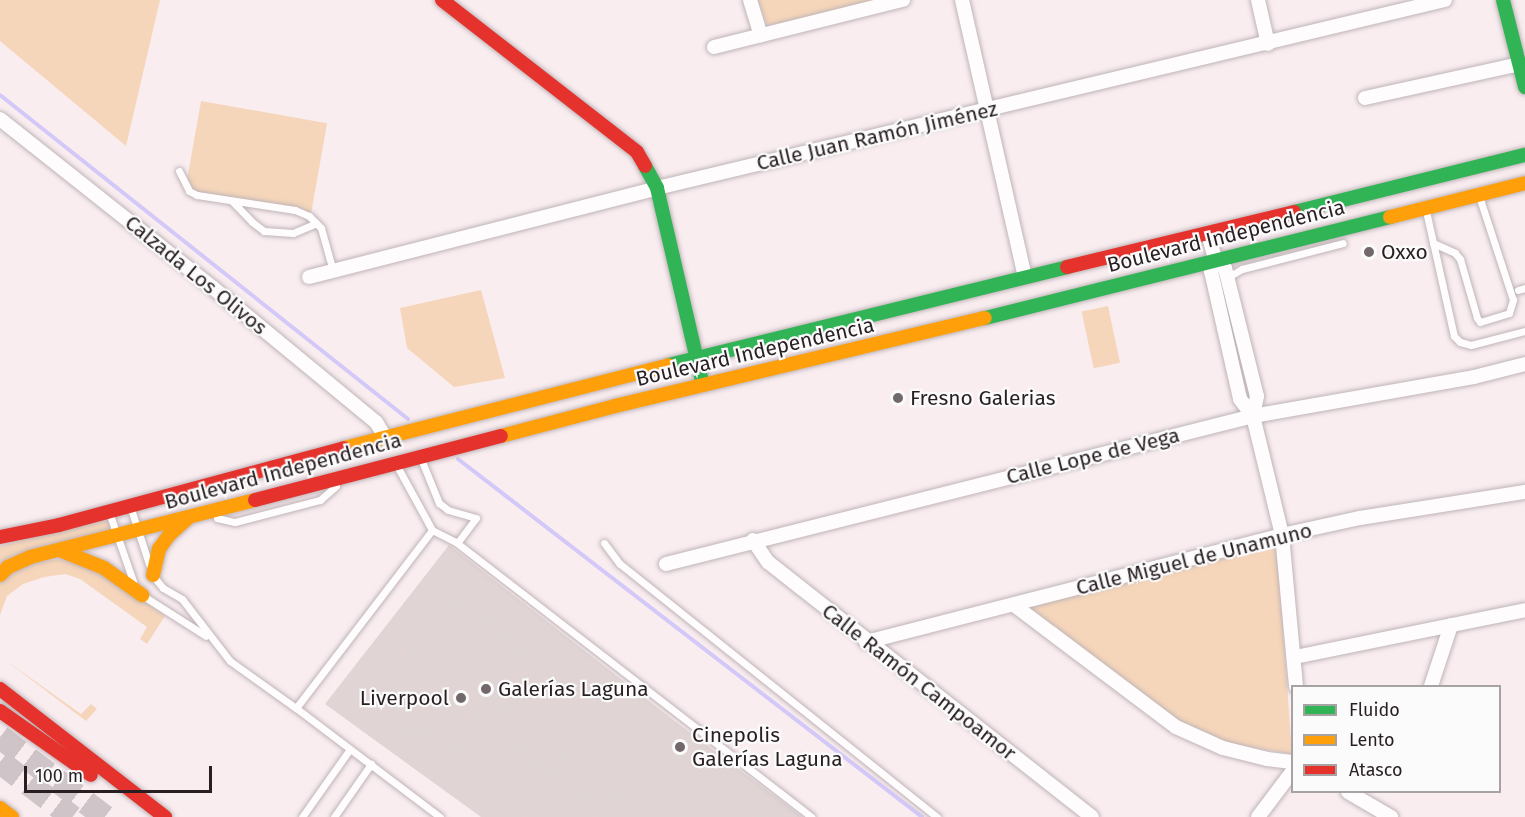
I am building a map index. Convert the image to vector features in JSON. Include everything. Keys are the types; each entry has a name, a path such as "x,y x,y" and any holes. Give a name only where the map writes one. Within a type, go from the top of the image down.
{"main road":[{"path":"1503,0 1525,87"},
{"path":"451,3 637,152 657,188 703,386"},
{"name":"Boulevard Independencia","path":"0,537 59,525 129,504 696,358 1525,155"},
{"path":"1431,207 1474,186 1525,169"},
{"name":"Boulevard Independencia","path":"0,575 8,567 30,556 62,551 442,451 1525,183"},
{"path":"1041,303 1056,285 1103,270 1113,256"},
{"path":"1018,293 1025,278"},
{"path":"922,334 944,321 999,300"},
{"path":"442,451 425,451 416,444 417,439 420,435 509,406"},
{"path":"153,575 159,549 169,535 194,517"},
{"path":"62,551 104,568 142,595"},
{"path":"0,689 163,817"},
{"path":"0,711 133,804 163,817"},
{"path":"0,808 12,817"}],"street":[{"path":"750,0 761,35"},
{"path":"714,47 903,0"},
{"path":"962,0 1025,278"},
{"path":"1258,0 1268,44"},
{"name":"Calle Juan Ramón Jiménez","path":"309,277 657,188 1445,0"},
{"path":"1365,98 1519,64"},
{"name":"Calzada Los Olivos","path":"0,119 230,302 376,422 385,437"},
{"path":"1208,234 1215,260 1211,271 1240,399 1253,417 1282,535 1296,685"},
{"path":"1215,260 1225,268 1257,396 1253,417"},
{"name":"Calle Lope de Vega","path":"666,564 753,540 1253,417 1474,376 1525,364"},
{"name":"Calle Miguel de Unamuno","path":"867,642 1282,535 1360,518 1525,492"},
{"name":"Calle Ramón Campoamor","path":"753,540 768,562 1092,817"},
{"path":"1014,605 1176,727 1223,748 1267,759 1291,762"},
{"path":"1295,657 1525,610"},
{"path":"1432,685 1452,625"},
{"path":"1258,817 1291,775"},
{"path":"1350,793 1391,817"}],"lane":[{"path":"179,171 192,193 295,210 309,216 323,234 333,271"},
{"path":"1433,243 1455,253 1460,259 1480,322 1509,313 1513,300 1479,195"},
{"path":"232,201 264,231 293,232 316,223"},
{"path":"1431,207 1433,243 1454,336 1461,342 1471,345 1525,331"},
{"path":"1227,278 1242,269 1343,243"},
{"path":"1223,324 1238,321"},
{"path":"420,458 439,503 448,510 476,518 457,543"},
{"path":"396,464 432,530 457,543 811,817"},
{"path":"129,504 153,575 163,588 182,599 210,639 230,661 440,817"},
{"path":"108,510 133,582 142,595 210,639"},
{"path":"296,708 432,530"},
{"path":"604,543 620,564 938,817"},
{"path":"302,817 350,749"},
{"path":"334,817 370,764"}],"path":[{"path":"490,626 513,594"},
{"path":"456,600 490,626 525,652 453,752 381,698 456,600"},
{"path":"385,627 416,652"},
{"path":"512,817 550,772 618,675"},
{"path":"490,699 646,817"},
{"path":"478,718 609,817"},
{"path":"386,747 415,724"},
{"path":"686,817 630,775 658,739 761,817"}],"shaded area":[{"path":"0,0 160,0 126,146 0,41"},
{"path":"758,0 880,0 767,26"},
{"path":"201,101 327,123 311,213 185,191"},
{"path":"481,290 505,378 454,387 407,348 400,308"},
{"path":"1108,306 1120,363 1094,368 1082,312"},
{"path":"108,520 110,531 0,567 0,546"},
{"path":"1277,543 1291,754 1219,742 1179,721 1029,607"},
{"path":"82,557 165,616 147,644 140,639 147,627 80,579 65,574 44,577 23,584 7,596 0,615 0,583 24,563"},
{"path":"4,659 81,714 91,704 97,709 86,721"}],"building":[{"name":"Galerías Laguna","path":"449,545 802,817 481,817 325,704"}],"waterway":[{"path":"0,95 408,419"},
{"path":"458,459 922,817"}],"tunnel":[{"path":"0,737 105,817"},
{"path":"0,762 72,817"}],"traffic: fast":[{"path":"1503,0 1525,87"},
{"path":"1294,212 1525,155"},
{"path":"645,166 657,188 703,385"},
{"path":"985,318 1390,217"},
{"path":"669,365 1067,267"}],"traffic: slow":[{"path":"1390,217 1525,183"},
{"path":"501,436 615,406 985,318"},
{"path":"344,448 669,365"},
{"path":"0,575 8,567 30,557 255,500"},
{"path":"153,575 159,549 169,535 187,519"},
{"path":"62,551 104,568 142,595"},
{"path":"0,808 12,817"}],"traffic: jam":[{"path":"442,0 637,152 645,166"},
{"path":"1067,267 1294,212"},
{"path":"255,500 501,436"},
{"path":"0,537 59,525 344,448"},
{"path":"0,689 165,817"},
{"path":"0,711 91,775"}],"place":[{"name":"Oxxo","path":"1369,252"},
{"name":"Fresno Galerias","path":"898,398"},
{"name":"Galerías Laguna","path":"486,689"},
{"name":"Liverpool","path":"461,698"},
{"name":"Cinepolis Galerías Laguna","path":"680,747"}]}
